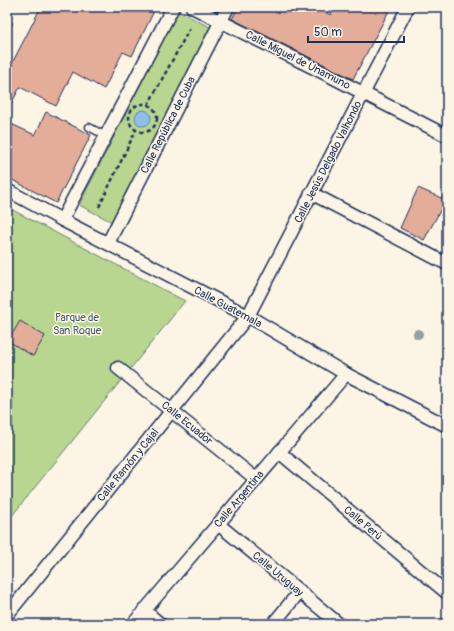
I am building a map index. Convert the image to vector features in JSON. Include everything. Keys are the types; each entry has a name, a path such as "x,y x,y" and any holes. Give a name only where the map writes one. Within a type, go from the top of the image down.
{"street":[{"path":"62,220 173,7"},
{"name":"Calle Miguel de Unamuno","path":"192,7 321,71 363,94 446,133"},
{"name":"Calle República de Cuba","path":"108,243 228,7"},
{"name":"Calle Jesús Delgado Valhondo","path":"248,316 408,7"},
{"name":"Calle Guatemala","path":"7,190 248,316 346,374 447,426"},
{"path":"312,193 447,264"},
{"name":"Calle Ramón y Cajal","path":"7,615 248,316"},
{"name":"Calle Ecuador","path":"118,368 256,479"},
{"name":"Calle Argentina","path":"132,624 346,374"},
{"name":"Calle Perú","path":"279,452 447,593"},
{"name":"Calle Uruguay","path":"218,524 339,624"},
{"path":"273,624 300,591"},
{"path":"144,610 160,624"}],"lane":[{"path":"89,127 106,136"}],"path":[{"path":"148,105 190,28"},
{"path":"138,105 148,105 155,110 157,119 156,123 150,130 142,132 136,130 131,125 129,120 131,111 138,105"},
{"path":"99,207 136,130"}],"green space":[{"path":"178,11 210,27 112,222 79,205"},
{"name":"Parque de San Roque","path":"7,207 185,301 7,522"}],"water":[{"path":"143,110 149,112 151,118 149,124 143,126 137,124 135,118 137,112"}],"building":[{"path":"41,7 156,7 132,56 123,52 104,89 73,72 56,106 20,87 7,112 7,73"},
{"path":"238,7 314,7 331,15 335,7 391,7 353,79 232,19"},
{"path":"46,112 91,135 56,203 7,177 7,122 35,135"},
{"path":"418,188 446,200 424,240 400,228"},
{"path":"20,321 45,336 33,356 8,341"}]}
